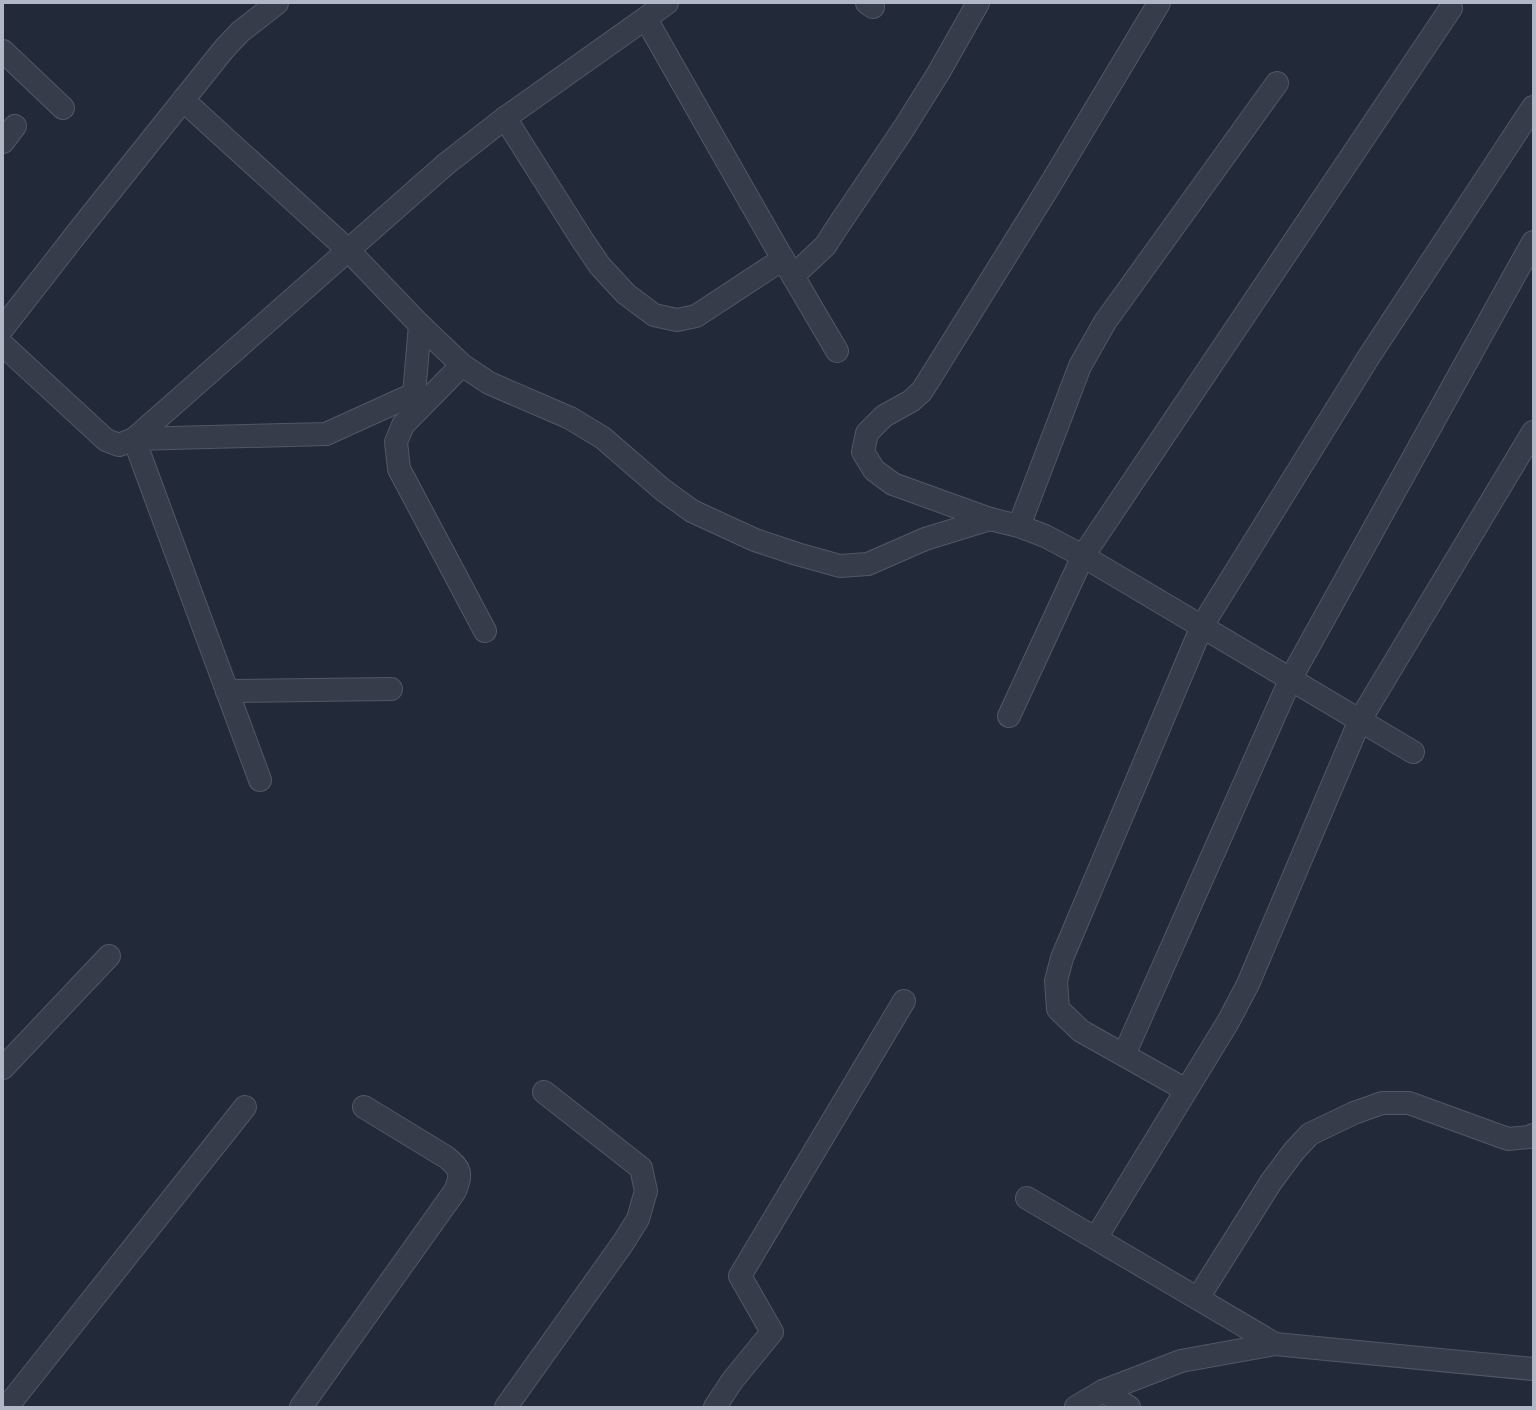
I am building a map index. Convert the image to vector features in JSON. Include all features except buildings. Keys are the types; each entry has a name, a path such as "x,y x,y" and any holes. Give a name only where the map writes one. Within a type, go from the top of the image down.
{"street":[{"path":"3,328 224,49 240,32 277,3"},
{"path":"3,345 106,440 119,445 134,439 446,164 505,118 667,3"},
{"path":"505,118 600,266 626,294 654,315 678,320 696,316 825,246 908,122 939,72 978,3"},
{"path":"1160,3 1050,186 922,391 911,401 884,416 867,433 863,452 874,470 893,484 990,519 1019,526 1045,536 1083,556 1412,752"},
{"path":"1009,716 1083,556 1451,8"},
{"path":"646,19 788,267 838,351"},
{"path":"3,50 63,108"},
{"path":"1019,526 1080,366 1105,322 1277,83"},
{"path":"183,100 349,251 420,325 462,365 489,383 570,418 603,438 663,490 692,511 755,540 840,566 868,564 925,539 990,519"},
{"path":"1186,1090 1081,1031 1058,1009 1056,981 1062,958 1202,626 1368,358 1533,107"},
{"path":"1124,1055 1290,678 1533,242"},
{"path":"134,439 326,434 414,394 420,325"},
{"path":"462,365 402,425 396,442 399,469 485,631"},
{"path":"1096,1238 1228,1022 1248,984 1360,720 1533,432"},
{"path":"134,439 260,780"},
{"path":"226,690 391,689"},
{"path":"3,1068 109,956"},
{"path":"715,1407 732,1382 772,1332 740,1276 904,1001"},
{"path":"506,1407 638,1220 646,1191 641,1168 544,1092"},
{"path":"1198,1298 1271,1182 1294,1150 1310,1134 1354,1113 1382,1103 1409,1103 1508,1139 1529,1137 1533,1135"},
{"path":"3,1403 7,1407 245,1107"},
{"path":"302,1407 456,1191 460,1179 456,1165 446,1157 364,1107"},
{"path":"1027,1198 1276,1344"},
{"path":"1076,1407 1103,1391 1181,1360 1276,1344 1533,1369"},
{"path":"1103,1391 1129,1407"}]}
